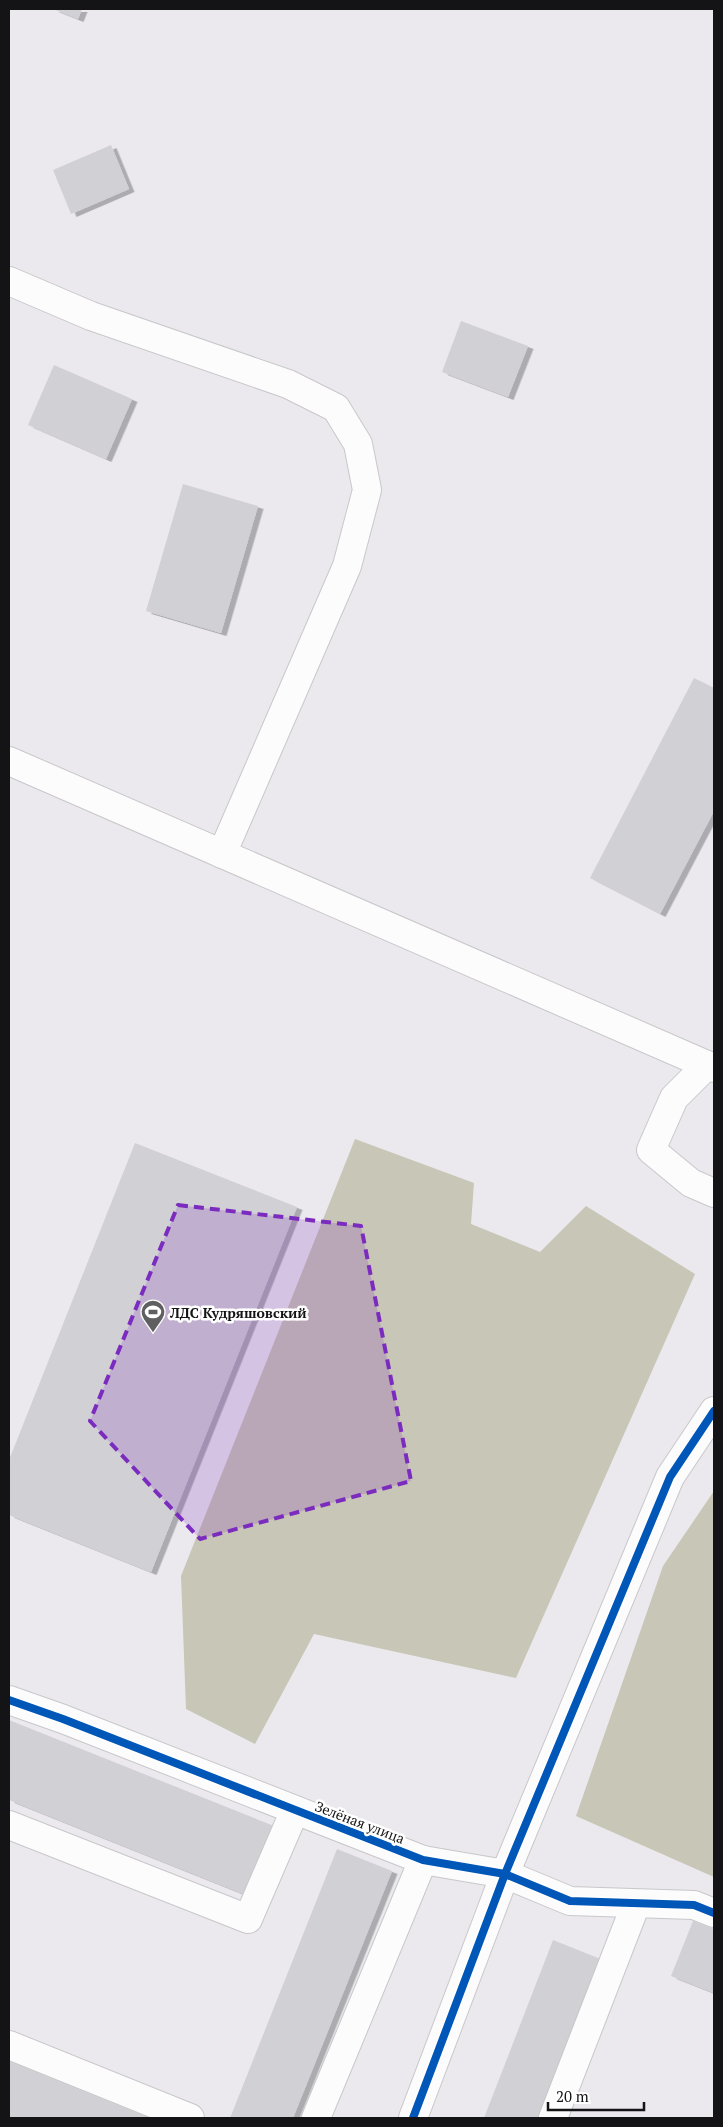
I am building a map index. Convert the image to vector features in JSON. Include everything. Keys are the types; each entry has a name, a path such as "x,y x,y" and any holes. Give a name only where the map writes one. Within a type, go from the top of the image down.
{"street":[{"path":"9,281 91,316 288,384 336,408 358,444 367,490 347,566 222,854"},
{"path":"9,761 710,1067 674,1098 652,1150 691,1183 714,1193"},
{"path":"413,2118 505,1874 670,1477 714,1411"},
{"name":"Зелёная улица","path":"9,1700 63,1718 423,1860 505,1874 570,1901 694,1905 714,1913"},
{"path":"9,1825 248,1919 295,1810"},
{"path":"316,2118 423,1860"},
{"path":"553,2118 636,1904"},
{"path":"9,2045 190,2118"}],"highlighted area":[{"path":"178,1205 361,1226 411,1481 200,1539 90,1421"}],"shaded area":[{"path":"355,1139 474,1183 471,1224 540,1252 586,1206 695,1274 516,1678 314,1634 255,1744 186,1709 181,1576"},
{"path":"714,1491 714,1877 576,1816 663,1566"}],"building":[{"path":"53,9 82,9 78,19"},
{"path":"111,145 129,189 71,214 53,170"},
{"path":"461,321 528,346 508,397 442,372"},
{"path":"54,365 132,399 106,459 28,425"},
{"path":"183,484 258,506 221,633 146,611"},
{"path":"694,678 714,688 714,811 660,914 590,878"},
{"name":"ЛДС Кудряшовский","path":"135,1143 297,1207 151,1572 9,1515 9,1460"},
{"path":"9,1720 279,1828 251,1897 9,1800"},
{"path":"337,1849 392,1871 293,2118 230,2118"},
{"path":"693,1921 714,1929 714,1993 671,1976"},
{"path":"553,1940 603,1960 542,2118 484,2118"},
{"path":"9,2061 150,2118 9,2118"}],"cycle path":[{"path":"413,2118 505,1874 670,1477 714,1411"},
{"path":"9,1700 63,1719 423,1860 505,1874 570,1901 694,1905 714,1913"}],"place":[{"name":"ЛДС Кудряшовский","path":"153,1333"}]}
